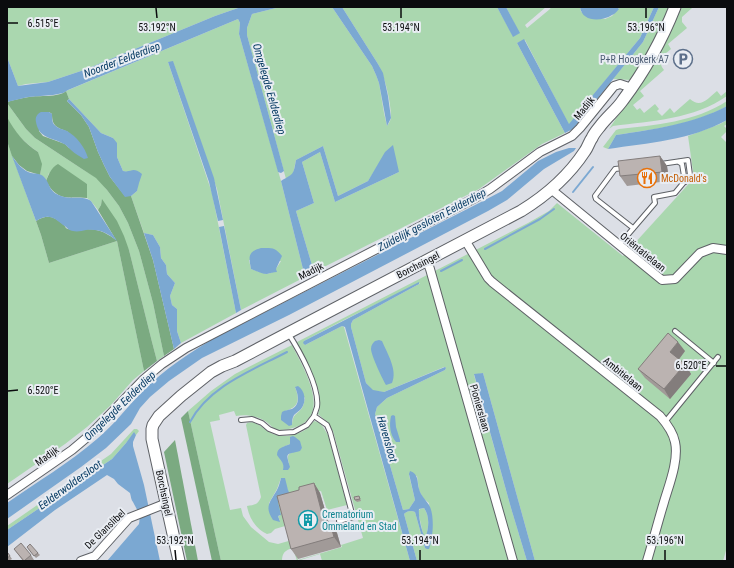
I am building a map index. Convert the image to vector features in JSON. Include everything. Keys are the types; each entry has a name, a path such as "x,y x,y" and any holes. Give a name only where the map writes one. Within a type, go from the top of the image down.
{"main road":[{"name":"Borchsingel","path":"670,20 675,7"},
{"name":"Borchsingel","path":"179,561 152,439 152,429 159,416 203,378 222,366 521,211 535,203 552,190 578,162 592,137 632,88 678,7"}],"street":[{"name":"Madijk","path":"7,495 72,450 92,434 144,380 162,364 186,348 475,198 490,189 540,152 572,136 614,86 620,84 632,88"},
{"name":"Oriëntatielaan","path":"552,190 662,280 675,279 700,253 713,248 727,250"},
{"name":"Ambitielaan","path":"465,240 488,278 492,282 660,416 673,434 676,443 676,459 647,561"},
{"name":"Pionierslaan","path":"427,261 513,561"},
{"name":"De Glanslibel","path":"81,561 95,556 129,518 167,503"}],"lane":[{"path":"619,245 654,203 654,197 675,193 690,175 688,160 653,165"},
{"path":"679,162 682,164 685,182"},
{"path":"630,167 615,169 595,196 596,199 633,228"},
{"path":"675,330 714,363"},
{"path":"241,420 252,419 279,433 294,432 307,425 314,416 317,406 316,392 308,370 288,333"},
{"path":"665,422 718,357"},
{"path":"314,416 326,425 330,432 353,517 339,521"}],"green space":[{"path":"7,7 241,7 215,16 84,70 48,82 18,86 7,57"},
{"path":"280,7 332,7 372,66 379,83 387,126 391,119 391,111 383,76 378,64 342,7 497,7 513,36 519,33 506,7 546,7 525,25 527,28 551,7 580,7 581,12 605,19 612,16 619,8 617,7 654,7 640,38 569,125 525,40 517,43 565,133 542,144 479,189 314,272 296,211 314,203 302,162 320,152 335,202 399,172 380,162 368,181 338,196 323,146 296,160 293,174 286,179 247,35 247,28 252,14"},
{"path":"659,7 671,7 658,35 631,80 613,79 643,42"},
{"path":"682,7 692,8 682,17 682,22 687,28 668,44 671,49 663,56 661,60 664,70 640,91 644,96 633,105 637,110 640,108 644,113 655,104 659,109 657,111 662,116 670,108 674,113 690,99 694,102 701,103 717,91 721,96 727,91 727,96 701,110 687,114 672,118 613,126 609,129 631,96"},
{"path":"238,19 240,23 239,34 281,181 305,277 241,310 217,189 173,62 168,62 212,193 236,313 181,343 177,331 177,309 172,305 170,296 175,283 167,274 166,265 161,258 160,247 153,235 144,233 131,196 137,191 138,183 127,172 123,171 117,157 117,149 113,138 101,133 69,99 66,91","holes":["249,260 281,261 272,273 265,274 251,269"]},
{"path":"66,91 69,99 67,101 81,115 89,127 98,152 110,177 125,196 131,196 153,260 174,349 164,356 153,303 139,251 128,223 119,206 96,178 35,138 26,129 7,103 33,96 58,95","holes":["45,112 52,114 54,124 68,132 69,148 65,144 43,136 39,131"]},
{"path":"727,101 727,106 701,118 659,128 616,135 608,149 603,147 616,130 661,124 688,118 702,114"},
{"path":"7,103 26,129 35,138 97,178 119,206 128,223 139,251 153,303 164,356 157,361 129,250 102,200 98,210 87,198 87,184 49,173 46,181 44,177 40,175 41,170 38,152 24,141 11,126 8,121"},
{"path":"7,117 20,137 38,152 42,164 40,175 27,171 19,165 12,156 7,141"},
{"path":"727,120 727,124 724,126 727,131 721,137 727,143 727,547 723,561 535,561 483,373 474,375 527,561 417,561 404,514 409,511 415,512 425,548 430,546 432,530 429,503 423,498 419,490 417,476 409,475 415,500 409,509 403,510 375,414 377,407 387,398 445,370 446,368 444,367 384,392 373,391 366,383 351,324 353,320 420,283 304,341 305,345 342,326 344,327 410,561 322,561 320,554 297,561 293,548 284,552 282,561 221,561 188,411 211,391 235,374 292,345 306,374 313,396 314,406 311,416 304,423 290,429 278,430 258,418 247,415 236,416 234,411 219,415 220,420 210,422 230,510 241,508 243,516 251,527 269,542 278,544 292,540 298,560 342,547 341,545 363,538 333,431 327,422 318,414 320,407 319,392 297,342 528,223 549,211 557,203 623,256 694,178 688,136","holes":["295,387 305,398 302,408 294,416 292,425 285,411 296,405 298,396"]},
{"path":"7,141 41,235 49,263 117,241 144,371 133,380 111,405 87,427 7,484"},
{"path":"58,164 87,184 87,198 63,197 54,192 46,181 52,169"},
{"path":"102,199 117,221 129,250 157,361 144,371 117,241 49,263 36,221 44,217 50,217 60,222 67,229 98,230 116,240 98,210"},
{"path":"188,411 221,561 212,561 181,418"},
{"path":"314,421 321,424 328,435 347,505 327,510 321,491 279,502 285,526 275,529 271,533 267,534 254,523 249,515 247,506 254,505 260,500 261,497 246,425 250,422 259,425 273,434 287,436 297,434 305,430","holes":["291,441 302,448 290,454 288,457 289,463 284,466 282,461 283,447 290,444","281,478 285,483 291,498 277,502 280,521 269,503"]},
{"path":"134,429 139,431 136,435 134,433 112,459 7,530 7,526 111,454"},
{"path":"175,440 198,561 187,561 164,452"},
{"path":"424,508 428,523 425,538 418,511"}],"water":[{"name":"Noorder Eelderdiep","path":"241,7 280,7 252,14 247,28 247,35 284,171 281,173 278,172 239,34 240,23 238,19 63,93 28,97 7,102 7,57 18,86 48,82 84,70 215,16"},
{"path":"332,7 342,7 383,73 391,118 387,126 379,83 372,66"},
{"path":"497,7 506,7 520,33 513,37"},
{"path":"580,7 617,7 619,9 614,14 598,20 584,16"},
{"path":"654,7 659,7 643,42 573,129 565,133 517,43 524,39 569,124 640,38"},
{"path":"173,61 214,178 223,220 218,221 209,182 168,62"},
{"path":"69,99 101,133 113,138 117,143 117,157 123,171 136,170 142,174 137,191 131,196 125,197 110,177 98,152 89,127 81,115 67,101"},
{"path":"727,106 727,120 713,127 669,140 608,149 616,135 687,122"},
{"path":"41,112 49,112 52,114 52,121 54,125 67,131 77,139 85,150 88,158 84,159 74,153 65,144 43,135 40,132 36,122 37,115"},
{"path":"393,145 399,172 335,202 320,152 302,162 314,203 296,211 314,272 305,277 281,181 292,174 296,160 323,146 338,196 368,181 385,152"},
{"path":"569,148 576,148 574,151 544,169 507,200 488,211 289,315 202,358 169,381 150,397 140,408 131,424 106,448 7,519 7,503 64,464 97,439 151,383 187,355 216,337 502,191 538,161 556,152"},
{"path":"12,156 23,169 43,176 53,192 65,197 84,198 91,201 117,241 106,233 99,231 69,230 50,217 44,217 36,221"},
{"path":"224,226 241,310 236,313 219,227"},
{"path":"144,233 153,235 160,247 161,258 166,265 167,274 175,283 170,296 172,305 177,309 177,331 181,343 174,349 153,260"},
{"path":"261,248 273,249 282,256 276,269 277,272 265,274 251,269 251,253"},
{"path":"419,282 419,284 353,320 351,324 366,383 373,390 384,392 445,367 446,368 445,370 387,398 377,407 375,414 403,510 409,509 415,500 409,474 410,471 415,474 422,496 431,509 433,527 429,549 425,548 415,512 409,511 404,514 417,561 410,561 345,327 342,326 305,345 303,343 304,341","holes":["424,508 428,523 425,538 420,524 419,509"]},
{"path":"375,341 382,341 389,356 394,373 392,383 386,385 375,362 371,349"},
{"path":"483,373 535,561 527,561 474,374"},
{"path":"298,386 304,393 305,400 301,409 293,416 292,425 289,426 281,420 281,416 282,412 292,409 297,404 298,396 295,387"},
{"path":"393,415 395,416 400,442 396,442 391,433 390,419"},
{"path":"134,432 136,435 133,446 144,485 160,561 107,561 139,524 139,517 130,493 107,475 55,510 7,547 7,530 112,459"},
{"path":"293,436 300,441 302,448 300,451 287,456 290,467 288,470 283,470 283,463 277,455 277,452 281,448 290,444 290,437"},
{"path":"281,478 285,478 292,498 278,502 281,515 278,516 280,522 273,520 268,508 270,501 278,488"}],"building":[{"path":"660,156 662,172 620,176 618,161"},
{"path":"668,333 678,342 670,352 685,364 664,389 638,369"},
{"name":"Crematorium Ommeland en Stad","path":"314,483 325,525 330,523 334,537 291,549 277,496 299,490 299,487"},
{"path":"359,496 360,499 355,500 354,497"},
{"path":"21,543 31,555 24,561 14,549"},
{"path":"30,544 38,553 34,556 27,547"}],"waterway":[{"path":"573,192 593,167"},
{"path":"485,249 540,219 554,209"},
{"path":"441,271 462,260"},
{"name":"Eelderwoldersloot","path":"190,422 198,409 208,398 220,389 233,380 287,352"}],"place":[{"name":"P+R Hoogkerk A7","path":"683,59"},
{"name":"McDonald's","path":"647,178"},
{"name":"Crematorium Ommeland en Stad","path":"308,520"}],"water label":[{"name":"Omgelegde Eelderdiep","path":"269,89"},
{"name":"Zuidelijk gesloten Eelderdiep","path":"432,220"},
{"name":"Omgelegde Eelderdiep","path":"120,406"},
{"name":"Havensloot","path":"387,439"}]}
